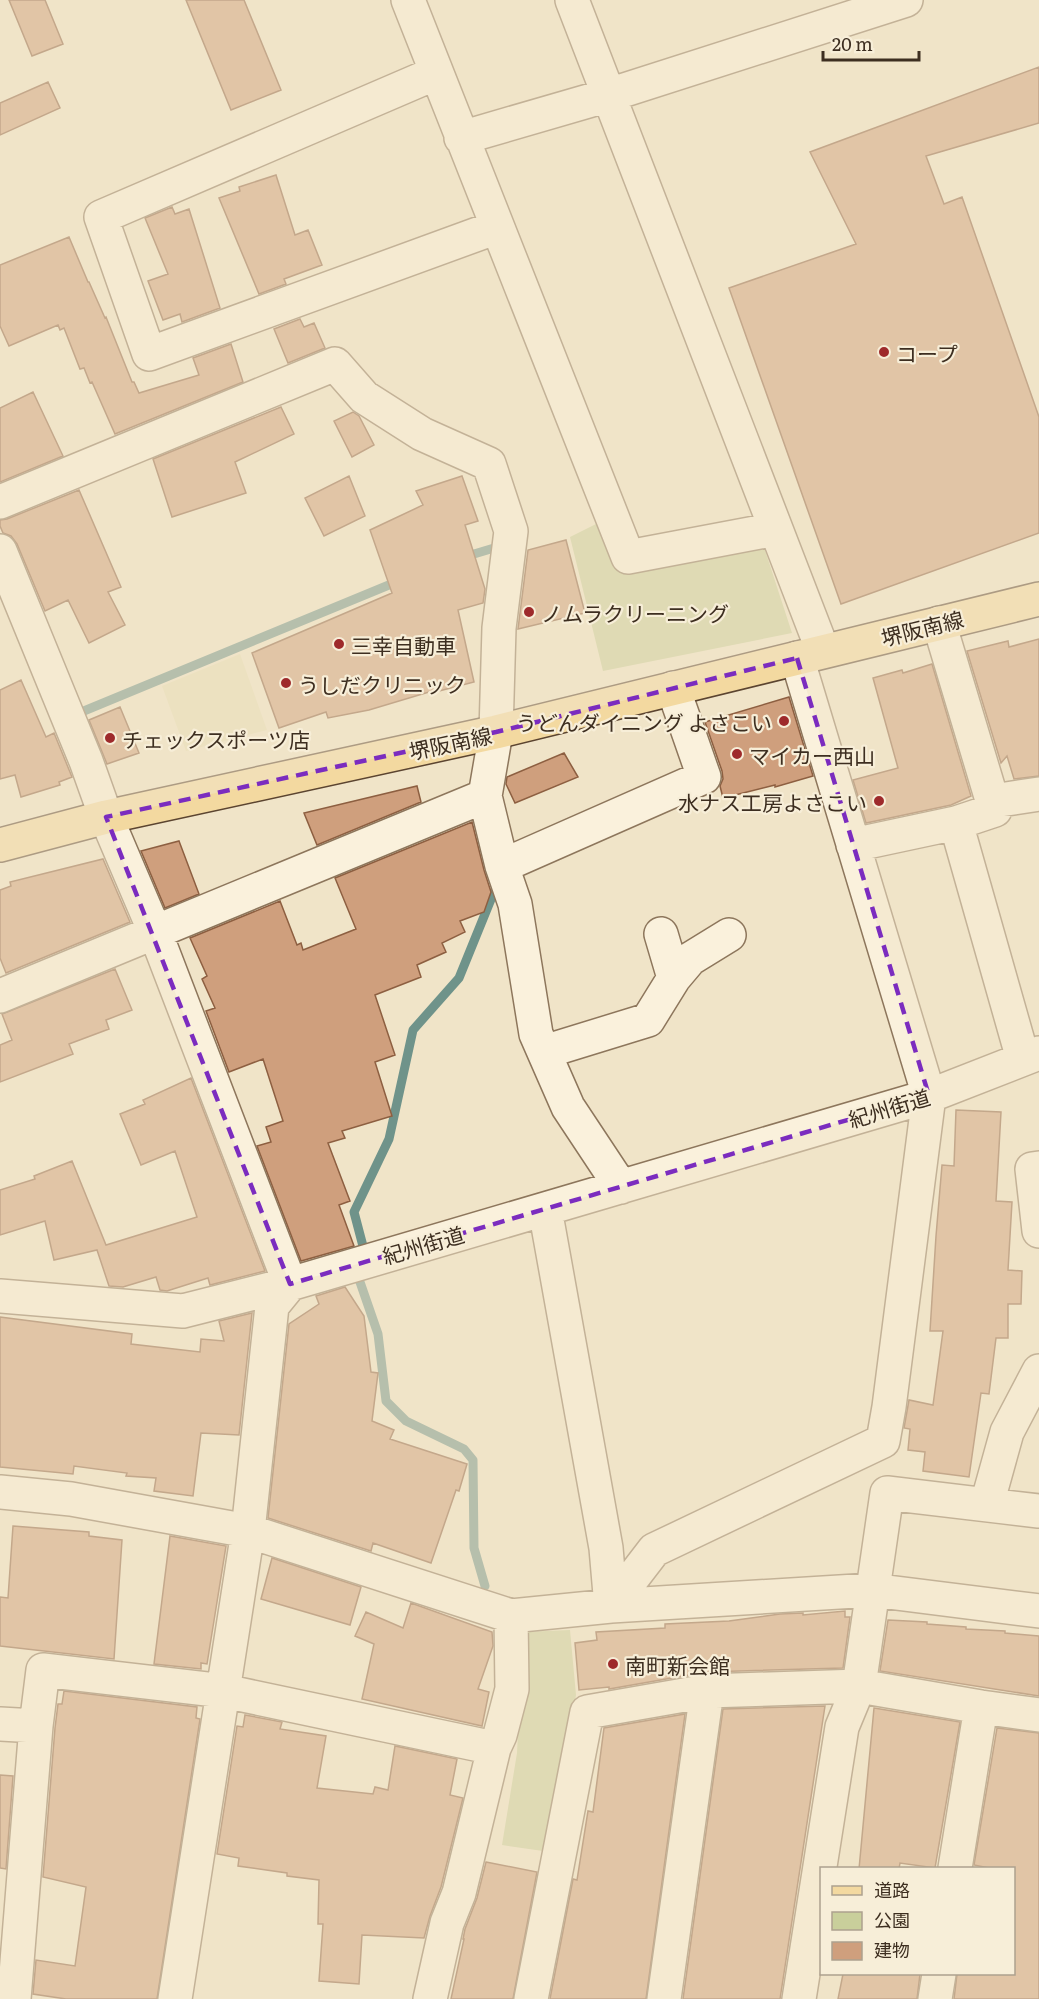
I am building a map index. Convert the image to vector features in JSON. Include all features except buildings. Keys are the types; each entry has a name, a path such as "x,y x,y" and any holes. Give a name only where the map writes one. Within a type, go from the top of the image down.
{"main road":[{"name":"堺阪南線","path":"0,845 106,817 496,732 1039,599"}],"street":[{"path":"408,0 628,557 776,529"},
{"path":"573,0 776,529 810,654 853,845 929,1096 883,1441 654,1550 611,1606"},
{"path":"461,138 609,95 906,0"},
{"path":"436,73 101,217 149,354 497,227"},
{"path":"0,502 335,364 363,397 422,434 489,464 511,531 499,628 496,732 484,796 502,866 515,904 536,1034 568,1107 621,1187"},
{"path":"0,551 86,761 106,817 155,932 290,1284 272,1306 248,1531 175,1999"},
{"path":"853,845 956,823 995,810 939,623"},
{"path":"502,866 704,777 673,688"},
{"path":"993,801 1039,794"},
{"path":"0,996 484,796"},
{"path":"956,823 1031,1056"},
{"path":"661,934 674,978"},
{"path":"544,1052 648,1020 674,978 690,959 729,935"},
{"name":"紀州街道","path":"0,1296 183,1311 290,1284 929,1096 1031,1056"},
{"path":"1039,1168 1032,1169 1039,1231"},
{"path":"545,1209 606,1548 611,1606"},
{"path":"987,1504 1007,1432 1039,1371"},
{"path":"0,1492 71,1499 248,1531 511,1616 611,1606 872,1590 1039,1611"},
{"path":"820,1867 843,1727 859,1686 887,1493 1039,1511"},
{"path":"430,1999 447,1923 459,1893 494,1748 500,1735 512,1689 511,1616"},
{"path":"14,1999 36,1726 43,1670 224,1690 494,1748"},
{"path":"531,1999 587,1712 707,1691 859,1686 1039,1715"},
{"path":"664,1999 707,1691"},
{"path":"955,1867 981,1707"},
{"path":"0,1724 36,1726"},
{"path":"799,1999 820,1869"},
{"path":"935,1999 939,1975"}],"highlighted area":[{"path":"797,658 929,1096 290,1284 106,817 496,732"}],"shaded area":[{"path":"240,654 267,730 186,751 162,686"}],"green space":[{"path":"604,520 626,568 762,541 792,633 603,671 570,537"},
{"path":"570,1630 576,1695 550,1852 502,1845 517,1753 523,1632"}],"waterway":[{"path":"464,557 494,548"},
{"path":"79,713 401,580"},
{"path":"364,1250 354,1212 389,1139 413,1030 459,978 498,882"},
{"path":"360,1282 378,1334 386,1401 406,1421 464,1449 473,1460 474,1548 485,1586"}],"place":[{"name":"コープ","path":"884,352"},
{"name":"ノムラクリーニング","path":"529,612"},
{"name":"三幸自動車","path":"339,644"},
{"name":"うしだクリニック","path":"286,683"},
{"name":"うどんダイニング よさこい","path":"784,721"},
{"name":"チェックスポーツ店","path":"110,738"},
{"name":"マイカー西山","path":"737,754"},
{"name":"水ナス工房よさこい","path":"879,801"},
{"name":"南町新会館","path":"613,1664"}]}
